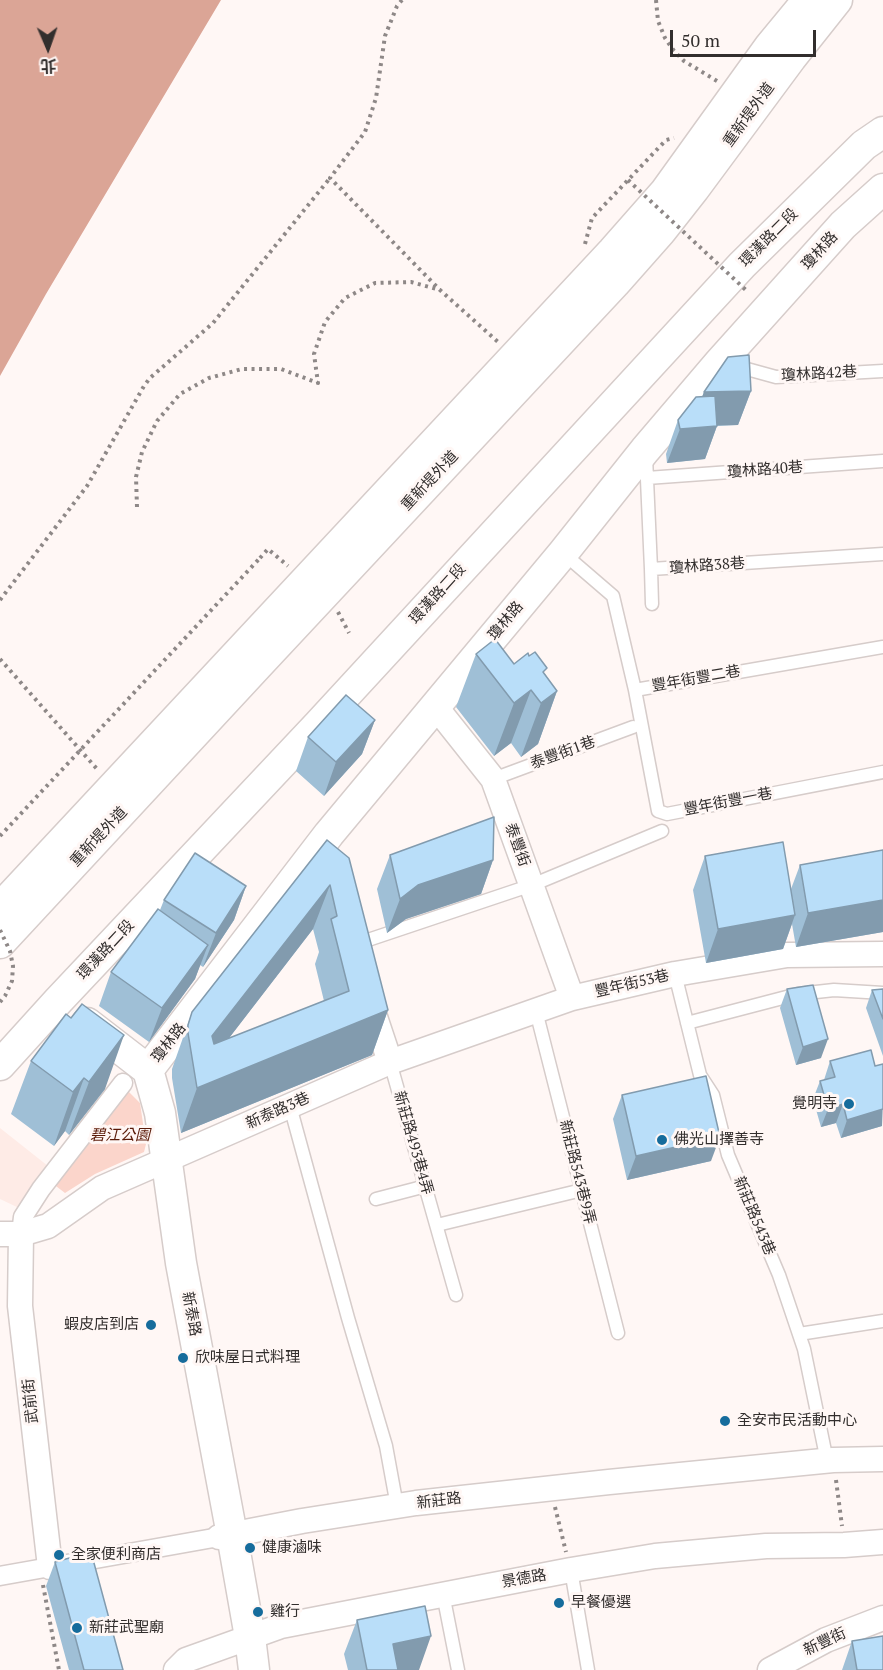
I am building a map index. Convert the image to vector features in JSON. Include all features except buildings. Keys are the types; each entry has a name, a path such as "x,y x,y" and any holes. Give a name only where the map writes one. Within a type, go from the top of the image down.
{"street":[{"name":"重新堤外道","path":"0,908 613,251 665,192 770,46 808,0"},
{"name":"重新堤外道","path":"0,943 615,283 694,189 837,0"},
{"name":"環漢路二段","path":"0,1065 318,725 742,265 864,145 883,132"},
{"name":"瓊林路","path":"11,1234 41,1190 135,1076 322,859 435,706 563,553 646,464 720,362 843,225 883,189"},
{"name":"泰豐街","path":"435,706 493,779 572,998"},
{"path":"355,953 390,1062"},
{"name":"豐年街53巷","path":"390,1062 572,998 675,974 787,955 883,954"},
{"path":"58,1001 135,1076"},
{"name":"新泰路3巷","path":"11,1234 48,1226 102,1188 390,1062"},
{"name":"新泰路","path":"135,1076 160,1113 181,1263 226,1536 250,1637 254,1670"},
{"name":"武前街","path":"11,1234 45,1568"},
{"name":"新莊路","path":"0,1576 397,1506 551,1488 830,1461 883,1459"},
{"name":"景德路","path":"176,1670 186,1660 281,1626 571,1570 656,1556 766,1546 883,1542"},
{"name":"新豐街","path":"770,1670 826,1640 883,1618"}],"lane":[{"name":"瓊林路42巷","path":"720,362 776,377 883,371"},
{"name":"瓊林路40巷","path":"646,464 883,461"},
{"name":"瓊林路38巷","path":"646,464 651,569 883,554"},
{"name":"豐年街豐二巷","path":"563,553 614,596 635,690 883,647"},
{"path":"651,569 652,604"},
{"name":"豐年街豐一巷","path":"635,690 658,811 667,814 883,772"},
{"name":"泰豐街1巷","path":"493,779 633,727"},
{"path":"355,953 532,885 662,831"},
{"name":"新莊路543巷","path":"675,974 700,1075 713,1095 729,1155 779,1275 804,1349 830,1461"},
{"path":"687,1023 798,994 834,990 883,993"},
{"name":"新莊路543巷9弄","path":"536,1011 618,1333"},
{"name":"新莊路493巷4弄","path":"390,1062 456,1295"},
{"path":"290,1106 386,1446 397,1506"},
{"path":"376,1199 426,1186"},
{"path":"437,1225 582,1190"},
{"path":"799,1334 883,1321"},
{"path":"571,1570 588,1670"},
{"path":"443,1594 458,1670"}],"path":[{"path":"0,600 87,486 150,378 213,323 365,132 376,98 385,36 397,6 402,0"},
{"path":"656,0 658,21 664,38 674,51 684,61 725,86"},
{"path":"582,253 592,218 666,140"},
{"path":"330,178 440,290 500,344"},
{"path":"628,180 748,292"},
{"path":"137,507 136,477 142,452 157,421 180,394 209,378 242,369 281,369 318,383 314,354 325,322 345,298 375,283 411,282 440,290"},
{"path":"0,836 268,549 291,569"},
{"path":"337,610 349,633"},
{"path":"0,659 100,773"},
{"path":"0,930 10,951 13,966 12,981 0,1002"},
{"path":"830,1461 844,1545"},
{"path":"551,1488 571,1570"},
{"path":"45,1568 59,1670"}],"shaded area":[{"path":"0,0 221,0 46,294 0,376"},
{"path":"0,1128 48,1166 19,1208 0,1199"}],"green space":[{"name":"碧江公園","path":"128,1091 140,1103 146,1144 144,1152 95,1174 65,1193 52,1183"}],"place":[{"name":"覺明寺","path":"849,1104"},
{"name":"佛光山擇善寺","path":"662,1140"},
{"name":"蝦皮店到店","path":"151,1325"},
{"name":"欣味屋日式料理","path":"183,1358"},
{"name":"全安市民活動中心","path":"725,1421"},
{"name":"健康滷味","path":"250,1548"},
{"name":"全家便利商店","path":"59,1555"},
{"name":"早餐優選","path":"559,1603"},
{"name":"雞行","path":"258,1612"},
{"name":"新莊武聖廟","path":"77,1628"}]}
